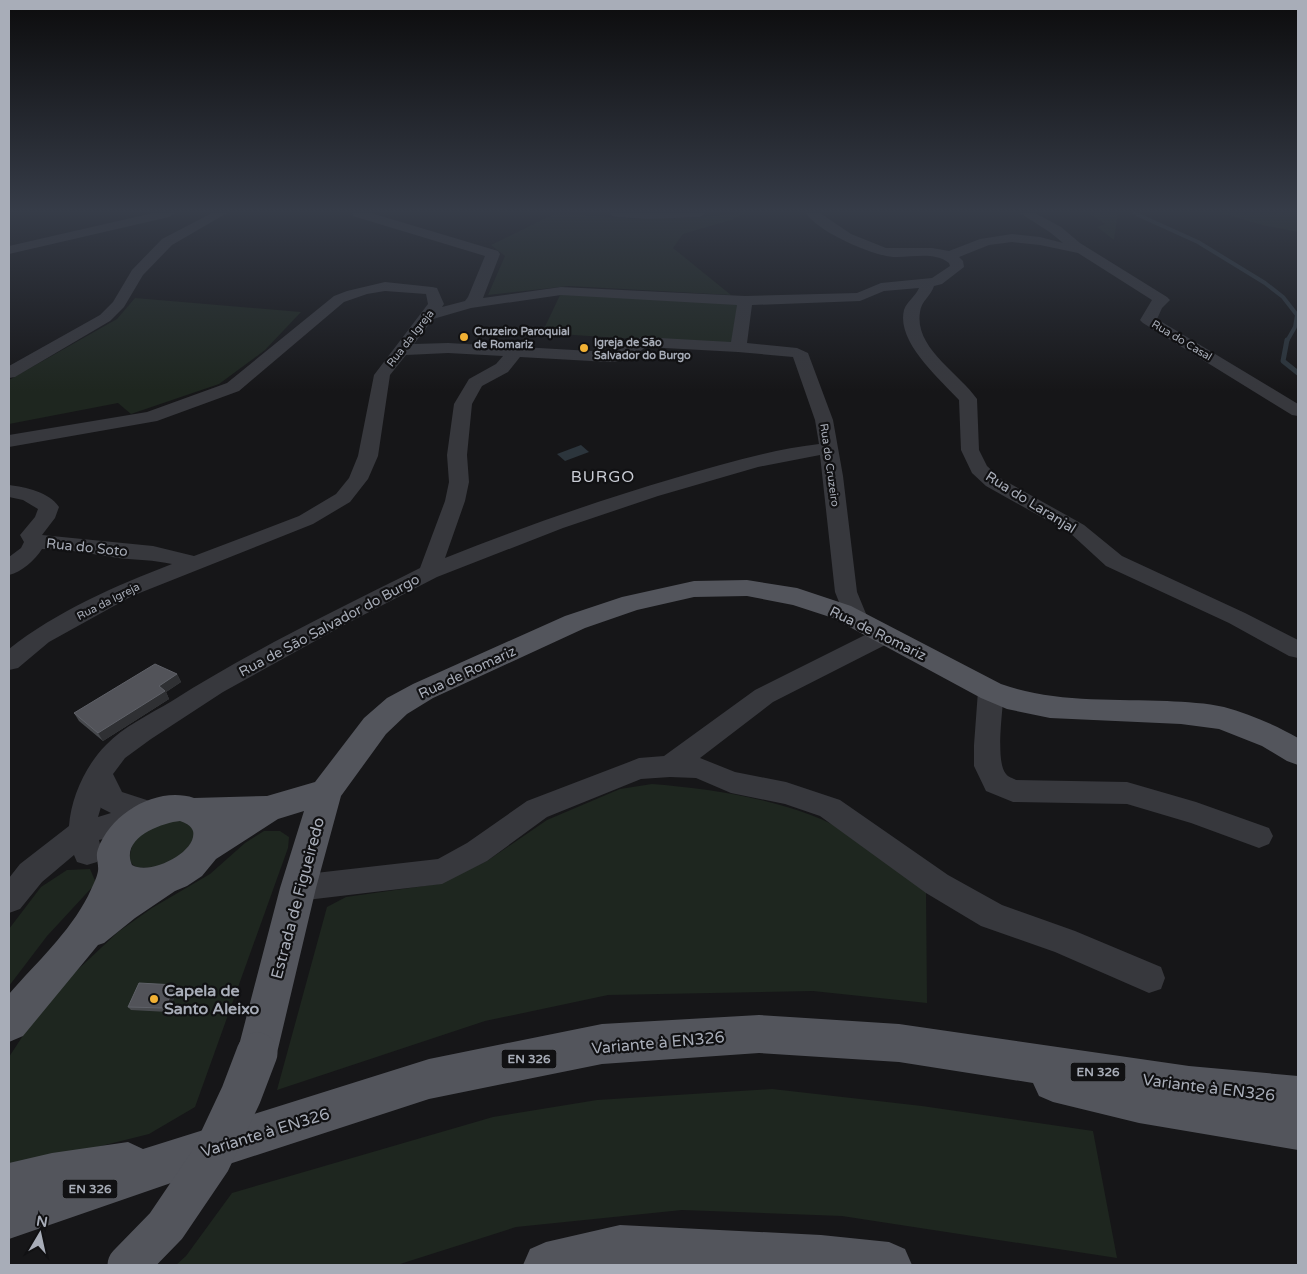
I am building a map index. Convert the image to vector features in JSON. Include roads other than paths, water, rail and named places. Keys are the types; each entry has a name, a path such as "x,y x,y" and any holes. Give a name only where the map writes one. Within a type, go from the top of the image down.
{"main road":[{"name":"Rua de Romariz","path":"326,792 375,726 396,706 423,691 575,622 631,603 694,589 747,588 797,597 842,612 991,691 1017,701 1050,708 1181,713 1223,718 1272,738 1298,753"},
{"name":"Estrada de Figueiredo","path":"142,818 168,809 183,808 196,811 267,809 326,792"},
{"name":"Estrada de Figueiredo","path":"128,1265 166,1226 210,1161 241,1095 257,1053 298,888 326,792"},
{"name":"Estrada de Figueiredo","path":"82,938 122,907 189,868 206,848 267,809"},
{"path":"196,811 209,826 210,836 206,848"},
{"path":"99,853 117,842 142,818"},
{"path":"99,853 122,879 134,883 162,882"},
{"path":"9,1023 82,938 103,903 99,853"},
{"name":"Variante à EN326","path":"9,1218 172,1161 429,1080 602,1044 760,1034 899,1043 1189,1086 1298,1097"},
{"path":"899,1043 1037,1079 1139,1102 1298,1130"},
{"path":"9,1185 104,1166 172,1161"},
{"path":"546,1265 620,1248 821,1258 889,1265"}],"street":[{"path":"9,373 105,318 119,304 137,272"},
{"path":"470,304 475,298 485,272"},
{"path":"428,315 470,304 561,291 745,301 860,298 881,287 937,281 949,272"},
{"name":"Rua do Casal","path":"1117,272 1162,300 1155,306 1148,320 1298,411"},
{"name":"Rua do Laranjal","path":"928,283 925,293 916,301 912,310 911,321 922,351 968,399 970,450 978,469 993,482 1077,529 1114,561 1237,618 1298,650"},
{"name":"Rua da Igreja","path":"9,662 41,636 124,591 306,520 343,498 358,479 368,456 382,374 436,304 432,291 407,286 383,285 357,291 339,299 233,387 152,417 12,442"},
{"path":"400,352 431,348 609,357 623,356 642,342 738,347 745,301"},
{"name":"Rua do Cruzeiro","path":"738,347 797,353 802,356 824,420 846,592 857,620"},
{"name":"Rua de São Salvador do Burgo","path":"99,853 84,814 100,772 116,751 214,686 336,619 429,572 455,500 459,482 457,456 463,404 475,384 502,368 516,351"},
{"path":"429,572 562,520 618,501 771,458 827,449"},
{"name":"Rua do Soto","path":"9,491 22,492 37,498 49,507 45,518 31,535 35,542 96,546 119,551 153,552 194,564"},
{"path":"9,568 29,552 35,542"},
{"path":"670,766 764,696 886,635"},
{"path":"991,691 987,759 988,766 996,783 1013,791 1127,793 1196,813 1259,836"},
{"path":"298,888 442,871 477,852 537,809 639,769 670,766 699,768 731,782 786,793 830,808 937,884 992,916 1064,941 1150,978"},
{"path":"100,772 112,800 142,818"},
{"path":"9,900 31,873 63,858 99,853"}],"waterway":[{"path":"1248,272 1283,297 1297,315 1295,327 1287,341"},
{"path":"1287,340 1283,361 1298,373"}],"place":[{"name":"Cruzeiro Paroquial de Romariz","path":"464,337"},
{"name":"Igreja de São Salvador do Burgo","path":"584,348"},
{"name":"Capela de Santo Aleixo","path":"154,999"}],"district":[{"name":"BURGO","path":"603,476"}]}
